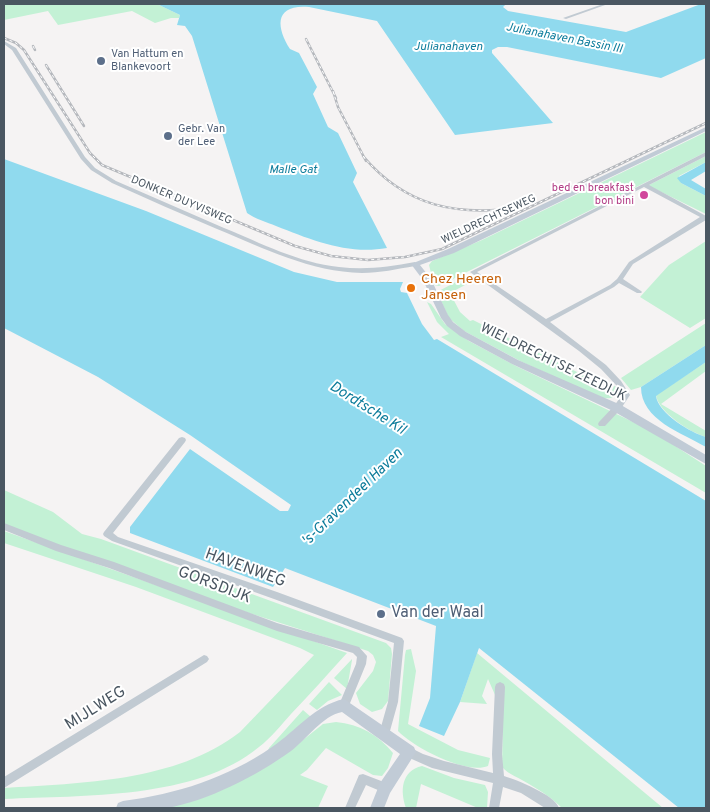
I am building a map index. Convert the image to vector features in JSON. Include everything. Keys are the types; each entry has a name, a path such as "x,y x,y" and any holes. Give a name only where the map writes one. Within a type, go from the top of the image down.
{"street":[{"path":"565,18 606,4"},
{"name":"DONKER DUYVISWEG","path":"4,42 14,49 83,158 93,169 114,182 302,262 348,270 393,269 415,264"},
{"name":"WIELDRECHTSEWEG","path":"415,264 451,251 706,129"},
{"path":"602,424 626,395 620,384 597,361 472,272 706,154"},
{"path":"644,185 706,218"},
{"path":"544,323 618,280 631,263 706,218"},
{"name":"WIELDRECHTSE ZEEDIJK","path":"415,264 427,279 444,316 450,324 463,334 515,362 617,408 706,460"},
{"path":"618,280 639,292"},
{"name":"HAVENWEG","path":"182,440 106,534 115,539 399,641 393,702 384,734"},
{"name":"GORSDIJK","path":"4,526 59,548 111,565 277,627 356,650 362,656 361,664 344,706"},
{"name":"MIJLWEG","path":"4,783 204,659"},
{"path":"494,808 499,780 497,754 500,687"},
{"path":"123,808 175,799 236,777 278,752 329,710 344,706 408,752 435,765 499,780 526,790 554,808"},
{"path":"377,808 385,788 408,752"},
{"path":"350,808 363,779 385,788"}],"green space":[{"path":"4,4 157,4 180,15 179,18 171,18 155,23 132,11 58,25 48,11 4,20"},
{"path":"706,132 706,152 439,286 434,285 429,265 432,261 482,240"},
{"path":"706,156 706,162 679,176 681,183 706,196 706,214 649,186 649,185"},
{"path":"706,241 706,318 690,328 640,297 669,265"},
{"path":"467,276 474,278 450,293 460,312 470,321 473,320 589,378 588,381 601,386 598,389 611,393 614,386 618,387 619,390 616,395 610,398 602,398 522,362 464,331 449,318 437,292"},
{"path":"427,302 431,304 445,324 469,341 516,366 652,431 706,466 706,493 441,337 449,334 437,322"},
{"path":"706,323 706,345 641,387 631,390 621,378"},
{"path":"706,362 706,371 661,404 706,431 706,437 676,421 658,402 656,395"},
{"path":"4,490 53,512 82,534 101,539 386,643 391,648 392,654 388,701 382,709 372,712 360,704 356,693 373,671 376,662 373,655 368,651 249,613 4,526"},
{"path":"4,531 347,653 259,747 233,764 203,777 171,786 103,795 4,799 4,788 127,777 187,761 215,749 240,732 314,655 300,648 136,587 4,543"},
{"path":"411,649 416,671 408,724 458,750 490,758 488,766 478,768 467,767 440,758 415,744 398,731 405,655 406,650"},
{"path":"477,653 663,808 562,808 542,792 505,770 502,767 503,713 488,679 482,696 487,704 460,702"},
{"path":"352,660 347,689 334,678"},
{"path":"329,682 342,695 328,701 317,710 309,704"},
{"path":"303,710 311,717 267,753 269,748"},
{"path":"336,722 361,728 375,736 393,753 388,768 382,776 373,775 326,748 307,770 300,775 328,786 318,808 165,808 182,804 289,751 323,724"},
{"path":"422,766 454,778 485,785 488,792 487,808 478,808 421,784 416,808 406,808 403,795 404,782 410,772"}],"water":[{"path":"157,4 506,4 503,7 508,11 626,32 701,4 706,4 706,58 661,78 507,47 498,47 492,50 492,53 553,123 455,135 377,21 309,7 289,9 281,19 282,33 285,41 290,49 299,53 317,87 313,94 328,127 338,133 357,173 353,182 387,248 372,250 344,248 316,241 247,213 192,36 185,26 177,25 180,15"},
{"path":"4,159 146,211 294,272 337,282 403,282 400,289 401,292 407,293 422,324 434,340 437,339 706,501 706,808 679,808 479,648 460,702 444,736 419,726 430,698 436,626 285,568 273,587 130,533 130,527 190,449 280,511 288,511 291,505 190,435 98,377 4,328"},
{"path":"706,162 706,171 691,180 706,189 706,196 681,183 677,178"},
{"path":"706,345 706,362 656,396 663,409 676,421 684,427 706,437 706,447 675,431 655,417 643,398 641,387"}],"railway":[{"path":"4,38 16,43 24,50 90,153 102,165 295,246 331,256 368,260 405,257 442,249 706,123"},
{"path":"306,39 334,94"},
{"path":"33,46 35,50"},
{"path":"46,65 84,126"},
{"path":"334,94 336,98"},
{"path":"334,94 338,107 364,157"},
{"path":"364,157 397,187 415,197 435,204 455,209 476,210 522,207"},
{"path":"364,157 366,161"}],"place":[{"name":"Van Hattum en Blankevoort","path":"101,61"},
{"name":"Gebr. Van der Lee","path":"168,136"},
{"name":"bed en breakfast bon bini","path":"644,195"},
{"name":"Chez Heeren Jansen","path":"411,288"},
{"name":"Van der Waal","path":"381,614"}],"water label":[{"name":"Julianahaven Bassin III","path":"564,39"},
{"name":"Julianahaven","path":"448,48"},
{"name":"Malle Gat","path":"293,171"},
{"name":"Dordtsche Kil","path":"367,409"},
{"name":"'s-Gravendeel Haven","path":"353,498"}]}
